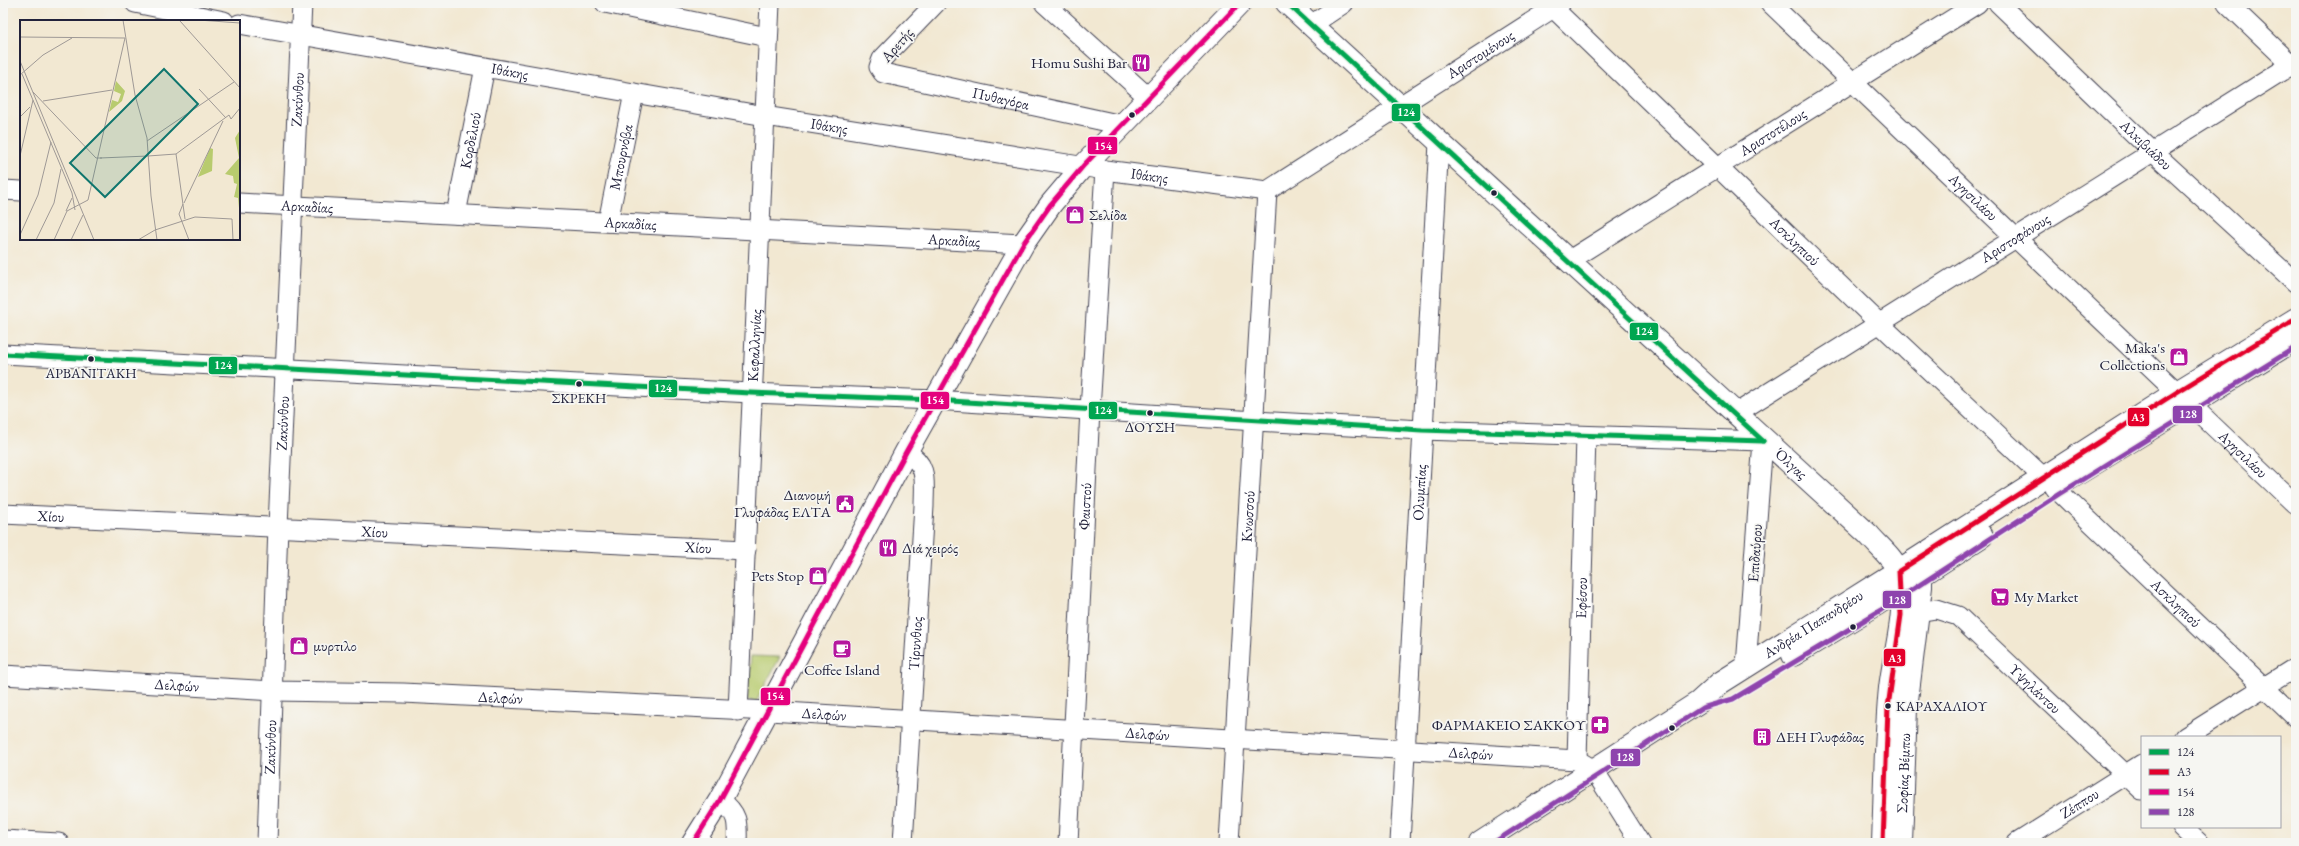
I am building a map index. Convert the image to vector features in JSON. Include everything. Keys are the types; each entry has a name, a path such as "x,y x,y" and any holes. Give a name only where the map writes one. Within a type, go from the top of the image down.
{"main road":[{"path":"693,843 720,800 769,711 906,452 1023,244 1051,204 1084,165 1240,3"},
{"name":"Όλγας","path":"1287,3 1851,521 1883,539 1908,574"},
{"name":"Ανδρέα Παπανδρέου","path":"1480,843 1585,765 1700,702 1729,693 1908,574 2183,398 2296,319"},
{"name":"Ανδρέα Παπανδρέου","path":"2183,398 2296,339"},
{"name":"Ανδρέα Παπανδρέου","path":"1700,702 1720,683 1746,666 1908,574"},
{"name":"Σοφίας Βέμπω","path":"1901,843 1906,708 1921,599 1908,574"},
{"name":"Σοφίας Βέμπω","path":"1883,843 1888,707 1908,574"}],"street":[{"path":"135,3 161,15 214,20"},
{"name":"Ζακύνθου","path":"267,843 278,526 302,3"},
{"path":"605,3 767,37"},
{"name":"Κεφαλληνίας","path":"738,711 746,550 751,392 761,229 767,37 770,3"},
{"name":"Αρετής","path":"880,71 879,67 882,59 936,3"},
{"path":"1044,3 1149,98"},
{"path":"1311,25 1344,3"},
{"name":"Αγησιλάου","path":"1770,3 2296,505"},
{"name":"Αριστοτέλους","path":"1568,261 1978,3"},
{"name":"Αλκιβιάδου","path":"1998,3 2153,152 2296,283"},
{"path":"2227,3 2294,65"},
{"name":"Αριστομένους","path":"1399,106 1554,5"},
{"name":"Ασκληπιού","path":"1554,5 1717,167 1880,324 2296,718"},
{"name":"Ιθάκης","path":"240,24 300,36 765,116 1084,165 1105,170 1267,191"},
{"name":"Αριστοφάνους","path":"1735,414 2294,65"},
{"name":"Κορδελιού","path":"456,214 485,67"},
{"name":"Πυθαγόρα","path":"880,71 889,76 1122,125"},
{"name":"Μπουρνόβα","path":"608,222 634,93"},
{"path":"1267,191 1399,106"},
{"name":"Ολυμπίας","path":"1400,843 1439,142"},
{"name":"Φαιστού","path":"1068,843 1090,410 1105,170"},
{"path":"3,190 20,191"},
{"name":"Κνωσσού","path":"1229,843 1255,421 1267,191"},
{"name":"Αρκαδίας","path":"240,203 761,229 1023,244"},
{"path":"3,354 935,400 1255,421 1422,430 1763,441"},
{"name":"Εφέσου","path":"1585,765 1586,436"},
{"name":"Επιδαύρου","path":"1746,666 1763,441"},
{"name":"Τίρυνθιος","path":"903,843 909,720 924,506 924,474 921,464 916,458 906,452"},
{"name":"Χίου","path":"3,514 278,526 746,550"},
{"name":"Υψηλάντου","path":"1918,612 1936,609 1958,616 2141,789"},
{"path":"2187,736 2296,667"},
{"name":"Δελφών","path":"3,675 273,691 411,694 738,711 769,711 909,720 1075,728 1236,740 1405,750 1585,765"},
{"path":"1585,765 1640,843"},
{"name":"Ζέππου","path":"2017,843 2141,765"},
{"path":"720,800 731,808 737,818 737,843"},
{"path":"2183,828 2199,843"},
{"path":"3,840 59,843"}],"green space":[{"path":"751,656 780,657 756,702 747,700"}],"transit line":[{"name":"154","path":"693,843 720,800 906,452 1023,244 1051,204 1084,165 1240,3"},
{"name":"124","path":"1287,3 1763,441"},
{"name":"Α3","path":"1883,843 1888,707 1901,615 1899,571 2177,392 2296,319"},
{"name":"128","path":"1493,843 1702,708 1733,699 1881,610 2059,494 2296,347"},
{"name":"124","path":"3,354 751,393 935,400 1422,430 1763,441"}],"place":[{"name":"Homu Sushi Bar","path":"1141,63"},
{"name":"Σελίδα","path":"1075,215"},
{"name":"Maka's Collections","path":"2179,357"},
{"name":"ΑΡΒΑΝΙΤΑΚΗ","path":"91,359"},
{"name":"ΣΚΡΕΚΗ","path":"579,384"},
{"name":"ΔΟΥΣΗ","path":"1150,413"},
{"name":"Διανομή Γλυφάδας ΕΛΤΑ","path":"845,504"},
{"name":"Διά χειρός","path":"888,548"},
{"name":"Pets Stop","path":"818,576"},
{"name":"My Market","path":"2000,597"},
{"name":"μυρτιλο","path":"299,646"},
{"name":"Coffee Island","path":"842,649"},
{"name":"ΚΑΡΑΧΑΛΙΟΥ","path":"1888,706"},
{"name":"ΦΑΡΜΑΚΕΙΟ ΣΑΚΚΟΥ","path":"1600,725"},
{"name":"ΔΕΗ Γλυφάδας","path":"1762,737"}]}
